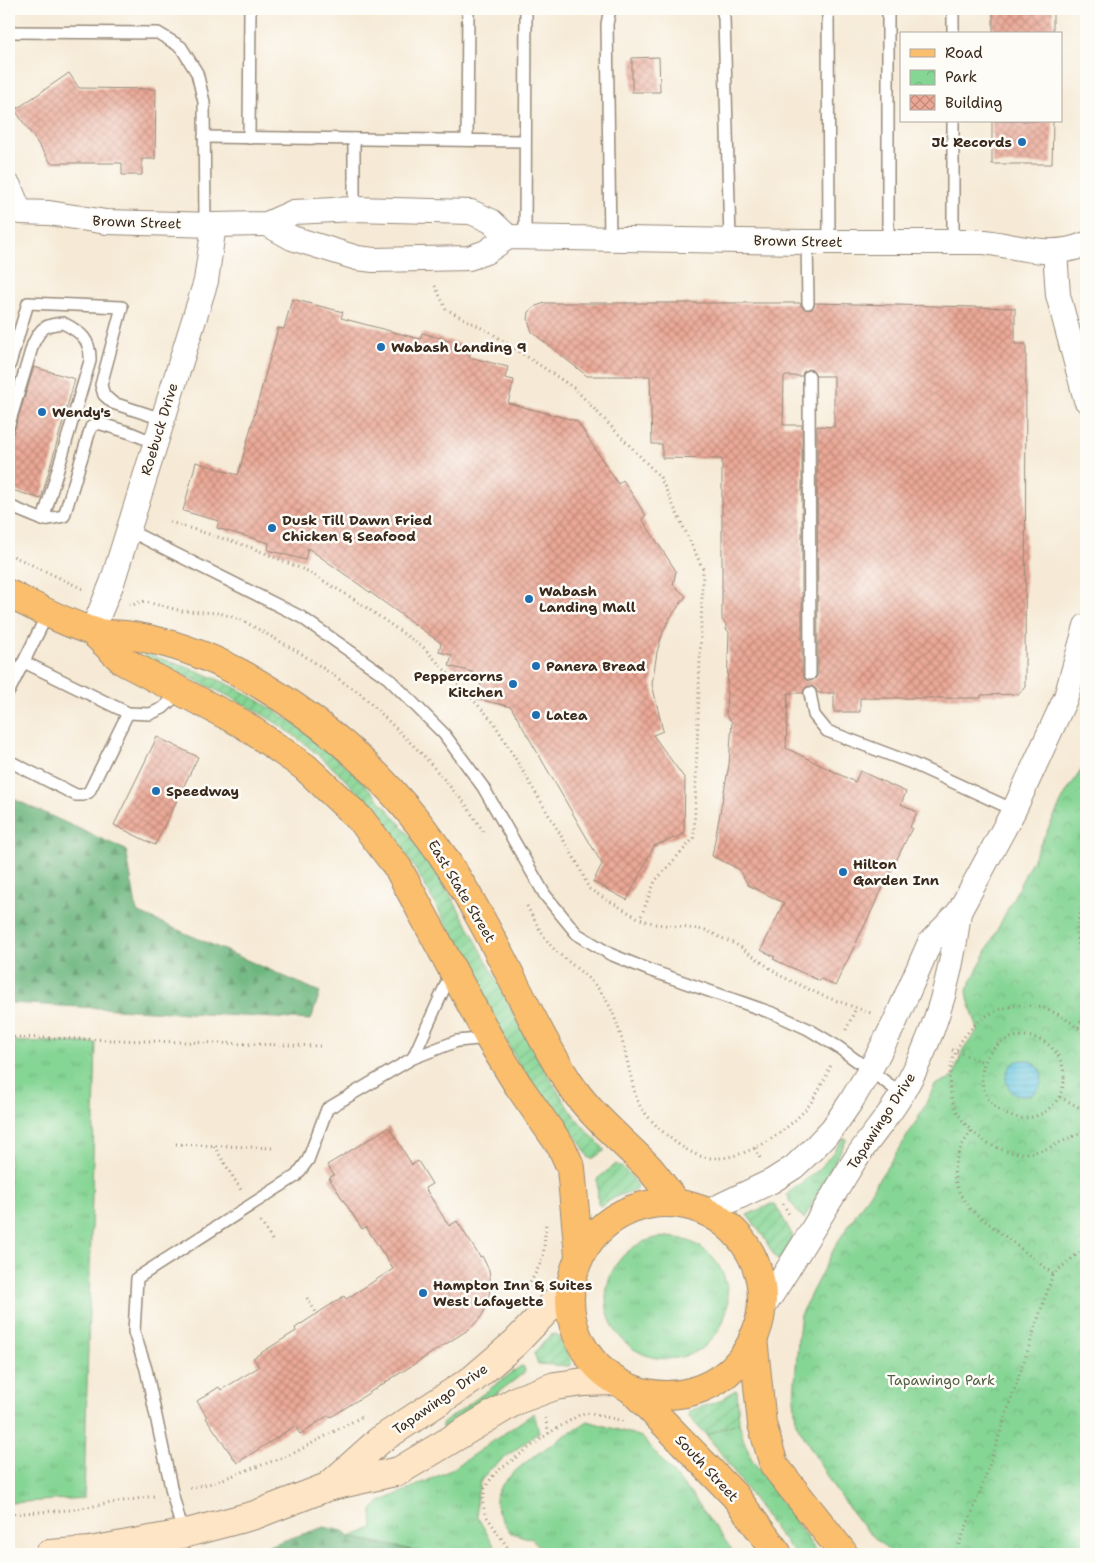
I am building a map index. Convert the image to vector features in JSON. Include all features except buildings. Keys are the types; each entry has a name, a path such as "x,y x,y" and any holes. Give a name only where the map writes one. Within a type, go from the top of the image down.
{"main road":[{"name":"East State Street","path":"9,594 92,631 157,641 201,655 239,673 320,724 374,771 412,813 451,867 477,911 545,1044 570,1085 592,1112 650,1170 676,1203"},
{"name":"East State Street","path":"92,631 123,661 243,724 305,767 362,821 398,868 489,1038 518,1085 562,1148 571,1168 579,1256"},
{"path":"579,1256 596,1232 619,1214 647,1204 676,1203 692,1206 707,1212 732,1229 750,1253 760,1281 760,1311 753,1338 738,1365 718,1381 694,1392 667,1394 622,1384"},
{"name":"South Street","path":"579,1256 570,1286 571,1311 578,1336 592,1358 622,1384 735,1496 778,1554"},
{"name":"Tapawingo Drive","path":"327,1487 380,1440 472,1379 515,1343 570,1286"},
{"path":"753,1338 762,1424 774,1465 844,1554"},
{"name":"Tapawingo Drive","path":"49,1554 90,1551 183,1534 255,1515 327,1487 399,1471 517,1400 539,1391 555,1386 584,1382 622,1384"}],"street":[{"path":"9,186 14,215"},
{"name":"Brown Street","path":"14,215 49,213 106,222 267,224 294,212 354,209 471,212 492,221 516,237 818,242 985,242 1028,250 1055,252 1086,244"},
{"name":"Roebuck Drive","path":"92,631 112,583 154,443 206,282 209,224"},
{"path":"267,224 292,238 357,258 374,260 469,258 516,237"},
{"path":"1055,252 1058,296 1086,400"},
{"name":"Tapawingo Drive","path":"707,1212 772,1181 794,1166 832,1129 870,1070 894,1024 930,942 959,912 1014,810 1066,697 1086,626"},
{"name":"Tapawingo Drive","path":"760,1311 783,1278 854,1161 902,1094 928,1040 950,970 959,912"}],"lane":[{"path":"249,138 250,9"},
{"path":"467,140 468,9"},
{"path":"516,237 525,141 526,9"},
{"path":"610,9 607,24 610,239"},
{"path":"722,9 725,28 730,240"},
{"path":"808,303 818,242 828,9"},
{"path":"888,9 888,242"},
{"path":"953,9 953,32"},
{"path":"9,32 158,33 181,47 197,74 204,102 209,224"},
{"path":"953,122 953,242"},
{"path":"204,137 525,141"},
{"path":"354,139 354,209"},
{"path":"9,368 28,303 122,307 101,385 104,395 114,403 162,419"},
{"path":"9,424 38,333 43,327 63,323 78,332 89,343 91,351 90,361 43,520"},
{"path":"809,376 810,674"},
{"path":"9,506 43,520 64,516 91,427 98,423 131,433 154,443"},
{"path":"128,530 301,617 388,678 444,734 483,787 545,895 577,934 610,954 649,970 775,1014 808,1029 838,1047 902,1094"},
{"path":"9,691 48,613"},
{"path":"24,662 128,713 150,714 164,708 181,691"},
{"path":"810,693 814,715 828,732 909,762 1014,810"},
{"path":"9,761 76,795 83,795 89,792 128,713"},
{"path":"413,1058 453,970"},
{"path":"183,1534 172,1492 146,1369 134,1332 137,1278 296,1176 308,1160 327,1109 413,1058 457,1042 489,1038"}],"path":[{"path":"435,286 446,309 493,334 574,388 660,477 703,569 694,838 655,881 640,919"},
{"path":"9,554 76,587"},
{"path":"133,605 142,602 182,611 219,613 240,619 302,654 361,694 424,756 466,806 488,838"},
{"path":"589,888 640,919 656,924 705,930 739,946 780,976 823,996 875,1014"},
{"path":"1086,900 1076,920 1076,934 1081,950 1086,955"},
{"path":"525,902 542,934 553,948 584,974 605,998 618,1026 636,1097 642,1109 667,1135 685,1150 704,1157 719,1158 739,1155 755,1148 788,1124 808,1106 825,1080 831,1064"},
{"path":"1086,1036 1078,1027 1058,1013 1034,1005 1010,1006 986,1015 968,1031 955,1051 950,1072 951,1093 958,1113 971,1131 987,1143 1005,1151 1026,1153 1046,1150 1077,1134 1086,1132"},
{"path":"843,1034 856,1008"},
{"path":"1078,1027 1086,1012"},
{"path":"1014,1036 1027,1036 1040,1040 1051,1047 1060,1058 1064,1070 1064,1084 1060,1096 1051,1108 1039,1116 1026,1119 1012,1117 999,1112 989,1102 983,1089 981,1075 984,1062 991,1050 1001,1042 1014,1036"},
{"path":"9,1037 321,1046"},
{"path":"955,1051 984,1062"},
{"path":"1060,1096 1086,1111"},
{"path":"971,1131 960,1148 955,1164 954,1179 959,1195 970,1209 1053,1274"},
{"path":"176,1144 272,1148"},
{"path":"214,1146 242,1192"},
{"path":"755,1148 762,1162"},
{"path":"779,1196 793,1222"},
{"path":"258,1217 272,1240"},
{"path":"526,1292 543,1260 546,1219"},
{"path":"955,1554 980,1493 1053,1274 1086,1247"},
{"path":"307,1298 317,1314"},
{"path":"535,1554 526,1548 515,1549 509,1553 485,1514 483,1503 485,1488 495,1473 549,1433 581,1414 587,1413 628,1422"},
{"path":"9,1514 69,1510 139,1500 212,1483 292,1454 363,1416"}],"green space":[{"path":"146,654 213,677 269,707 302,729 333,755 363,782 390,811 438,876 459,910 526,1036 562,1098 604,1151 592,1159 589,1158 565,1123 529,1080 425,886 401,846 374,810 321,757 283,728 235,700 143,657"},
{"name":"Tapawingo Park","path":"1086,763 1086,1554 892,1554 864,1528 835,1490 796,1423 794,1398 801,1313 837,1243 915,1124 935,1085 953,1077 963,1050 978,1030 967,990 1066,793"},
{"path":"9,797 126,850 137,912 320,992 311,1020 9,1003"},
{"path":"9,1041 96,1043 84,1498 9,1503"},
{"path":"844,1138 847,1139 804,1219 788,1199 790,1196 787,1196 787,1194 820,1169"},
{"path":"616,1164 633,1178 637,1189 618,1196 600,1206 598,1203 597,1179"},
{"path":"775,1204 793,1236 782,1258 778,1260 747,1215"},
{"path":"667,1237 679,1238 690,1242 701,1247 710,1255 718,1264 723,1275 727,1286 727,1310 723,1321 718,1332 710,1341 701,1349 690,1354 679,1358 667,1359 655,1358 644,1354 633,1349 624,1341 616,1332 611,1321 607,1310 606,1298 607,1286 611,1275 616,1264 624,1255 633,1247 644,1242 655,1238"},
{"path":"550,1335 558,1335 572,1362 569,1366 538,1364 534,1353"},
{"path":"521,1366 524,1367 525,1372 475,1410 442,1429 442,1424"},
{"path":"735,1390 737,1391 739,1422 706,1435 689,1417 689,1411 719,1401"},
{"path":"534,1413 539,1432 489,1470 480,1482 476,1502 478,1518 495,1547 495,1554 430,1554 350,1537 373,1528 372,1510 380,1502 451,1470"},
{"path":"588,1421 642,1437 694,1498 735,1554 546,1554 532,1539 511,1533 500,1516 497,1507 496,1497 501,1487 536,1455"},
{"path":"739,1422 751,1458 818,1554 795,1554 706,1435"},
{"path":"324,1527 343,1531 350,1537 430,1554 244,1554"}],"water":[{"path":"1024,1060 1031,1061 1037,1065 1041,1071 1041,1085 1037,1091 1031,1095 1024,1096 1017,1095 1011,1091 1007,1085 1006,1078 1007,1071 1011,1065 1017,1061"}],"place":[{"name":"JL Records","path":"1022,142"},
{"name":"Wabash Landing 9","path":"381,347"},
{"name":"Wendy's","path":"42,412"},
{"name":"Dusk Till Dawn Fried Chicken & Seafood","path":"272,528"},
{"name":"Wabash Landing Mall","path":"529,599"},
{"name":"Panera Bread","path":"536,666"},
{"name":"Peppercorns Kitchen","path":"513,684"},
{"name":"Latea","path":"536,715"},
{"name":"Speedway","path":"156,791"},
{"name":"Hilton Garden Inn","path":"843,872"},
{"name":"Hampton Inn & Suites West Lafayette","path":"423,1293"}]}
